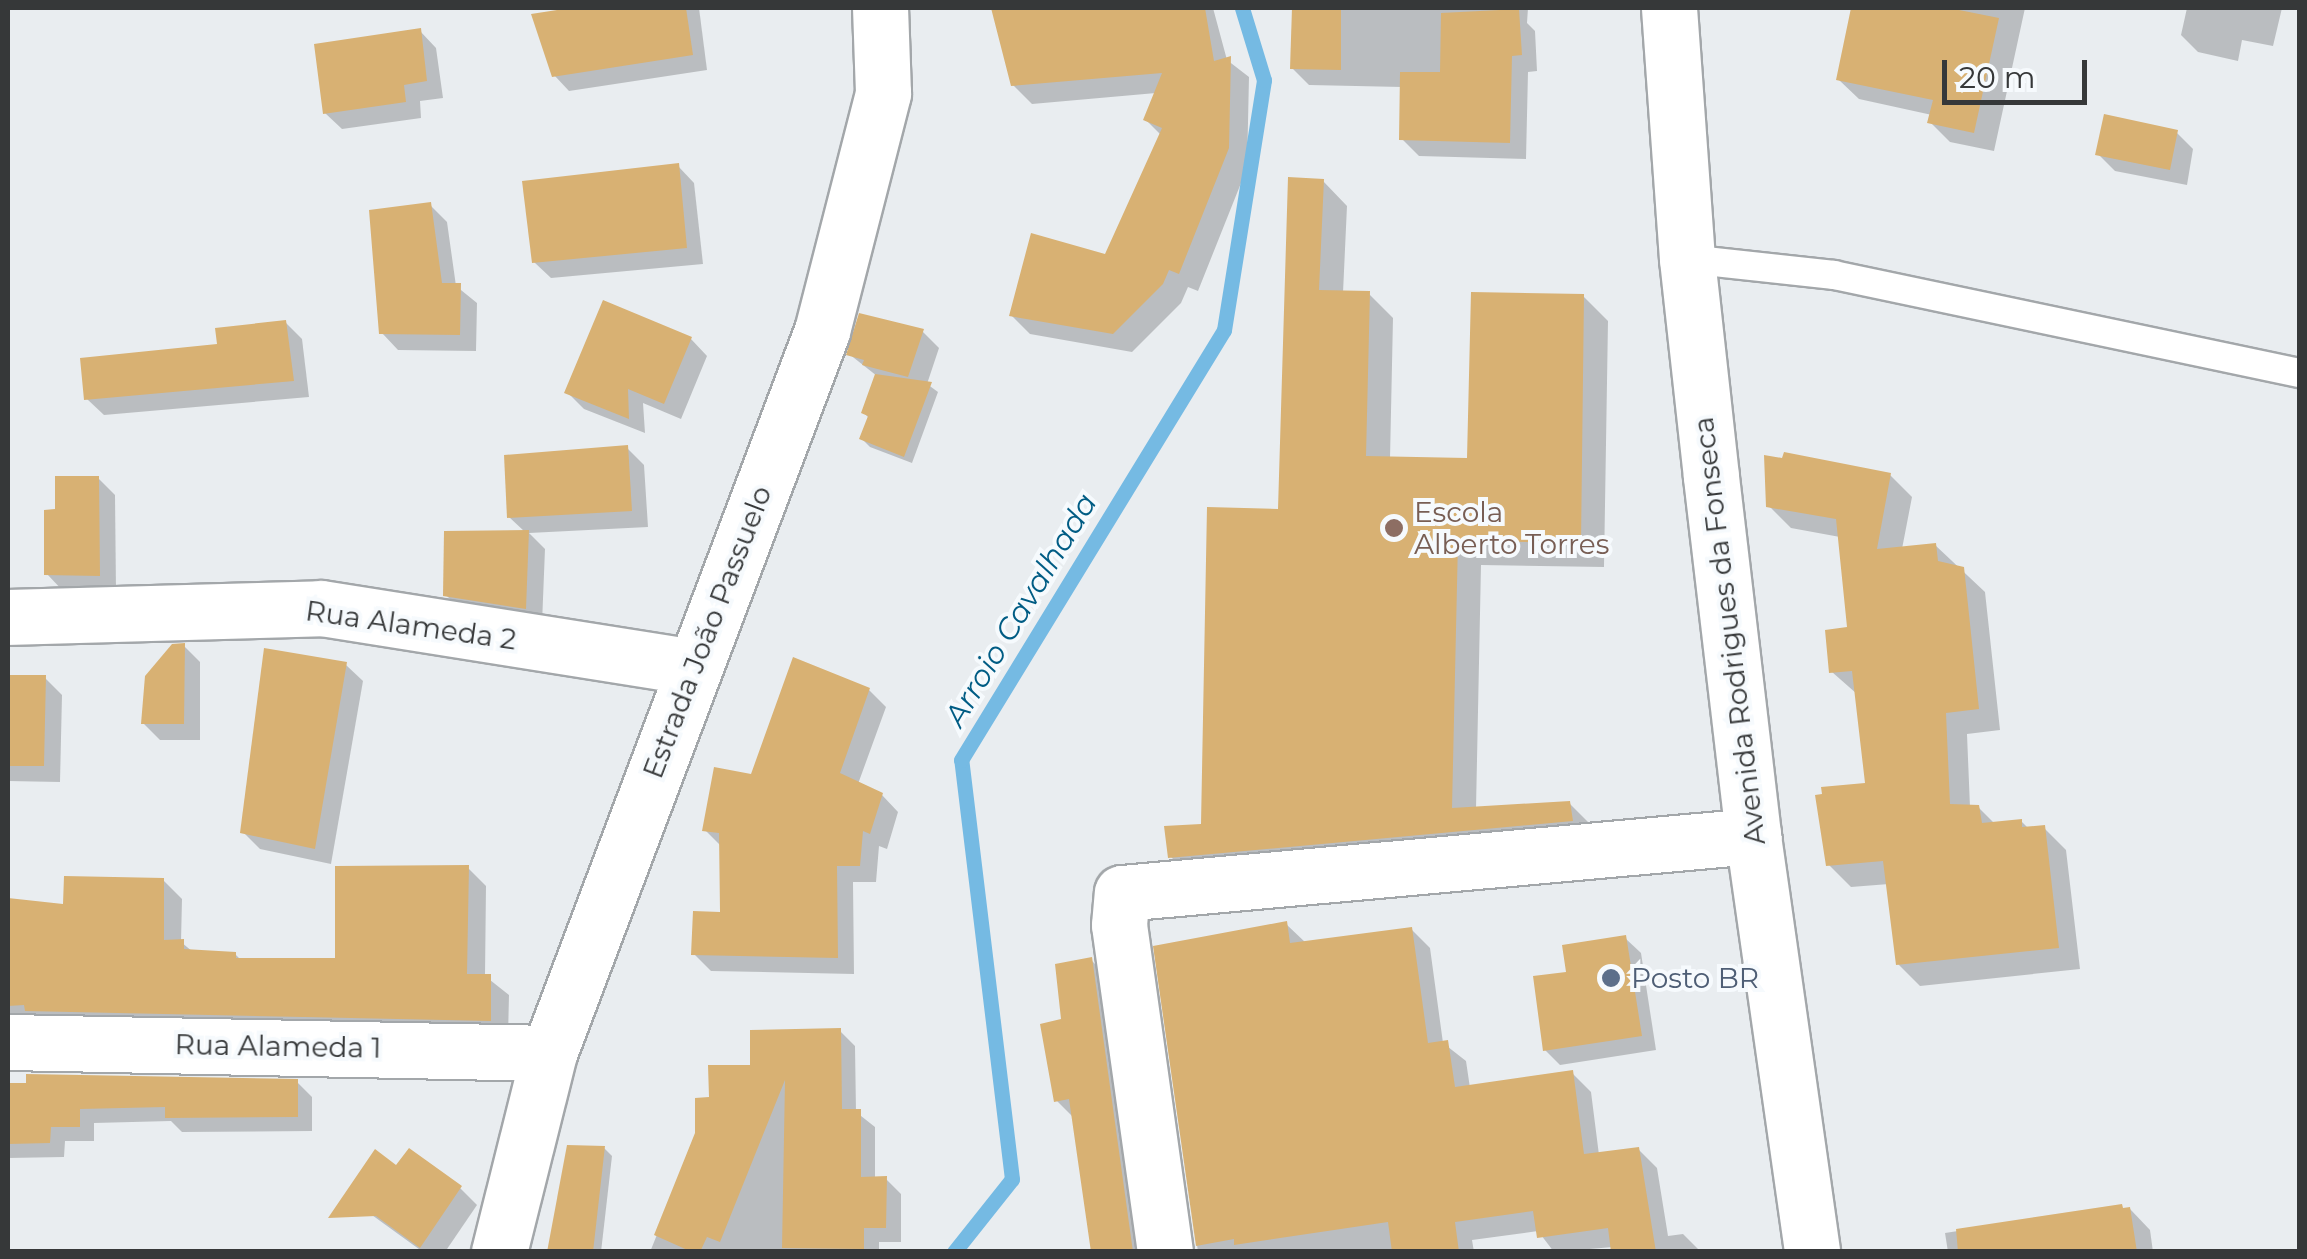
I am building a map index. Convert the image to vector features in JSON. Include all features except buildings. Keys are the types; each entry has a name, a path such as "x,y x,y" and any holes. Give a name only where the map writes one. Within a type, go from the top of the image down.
{"street":[{"name":"Estrada João Passuelo","path":"500,1252 548,1053 822,332 883,93 880,8"},
{"name":"Avenida Rodrigues da Fonseca","path":"1669,8 1687,259 1753,836 1812,1252"},
{"name":"Rua Alameda 2","path":"8,617 321,608 693,668"},
{"path":"1165,1252 1119,925 1122,893 1753,836"},
{"name":"Rua Alameda 1","path":"8,1042 548,1053"}],"lane":[{"path":"1687,259 1834,274 2300,373"}],"waterway":[{"name":"Arroio Cavalhada","path":"954,1252 1012,1179 961,760 1224,330 1264,80 1242,8"}],"place":[{"name":"Escola Alberto Torres","path":"1394,528"},
{"name":"Posto BR","path":"1611,978"}]}
